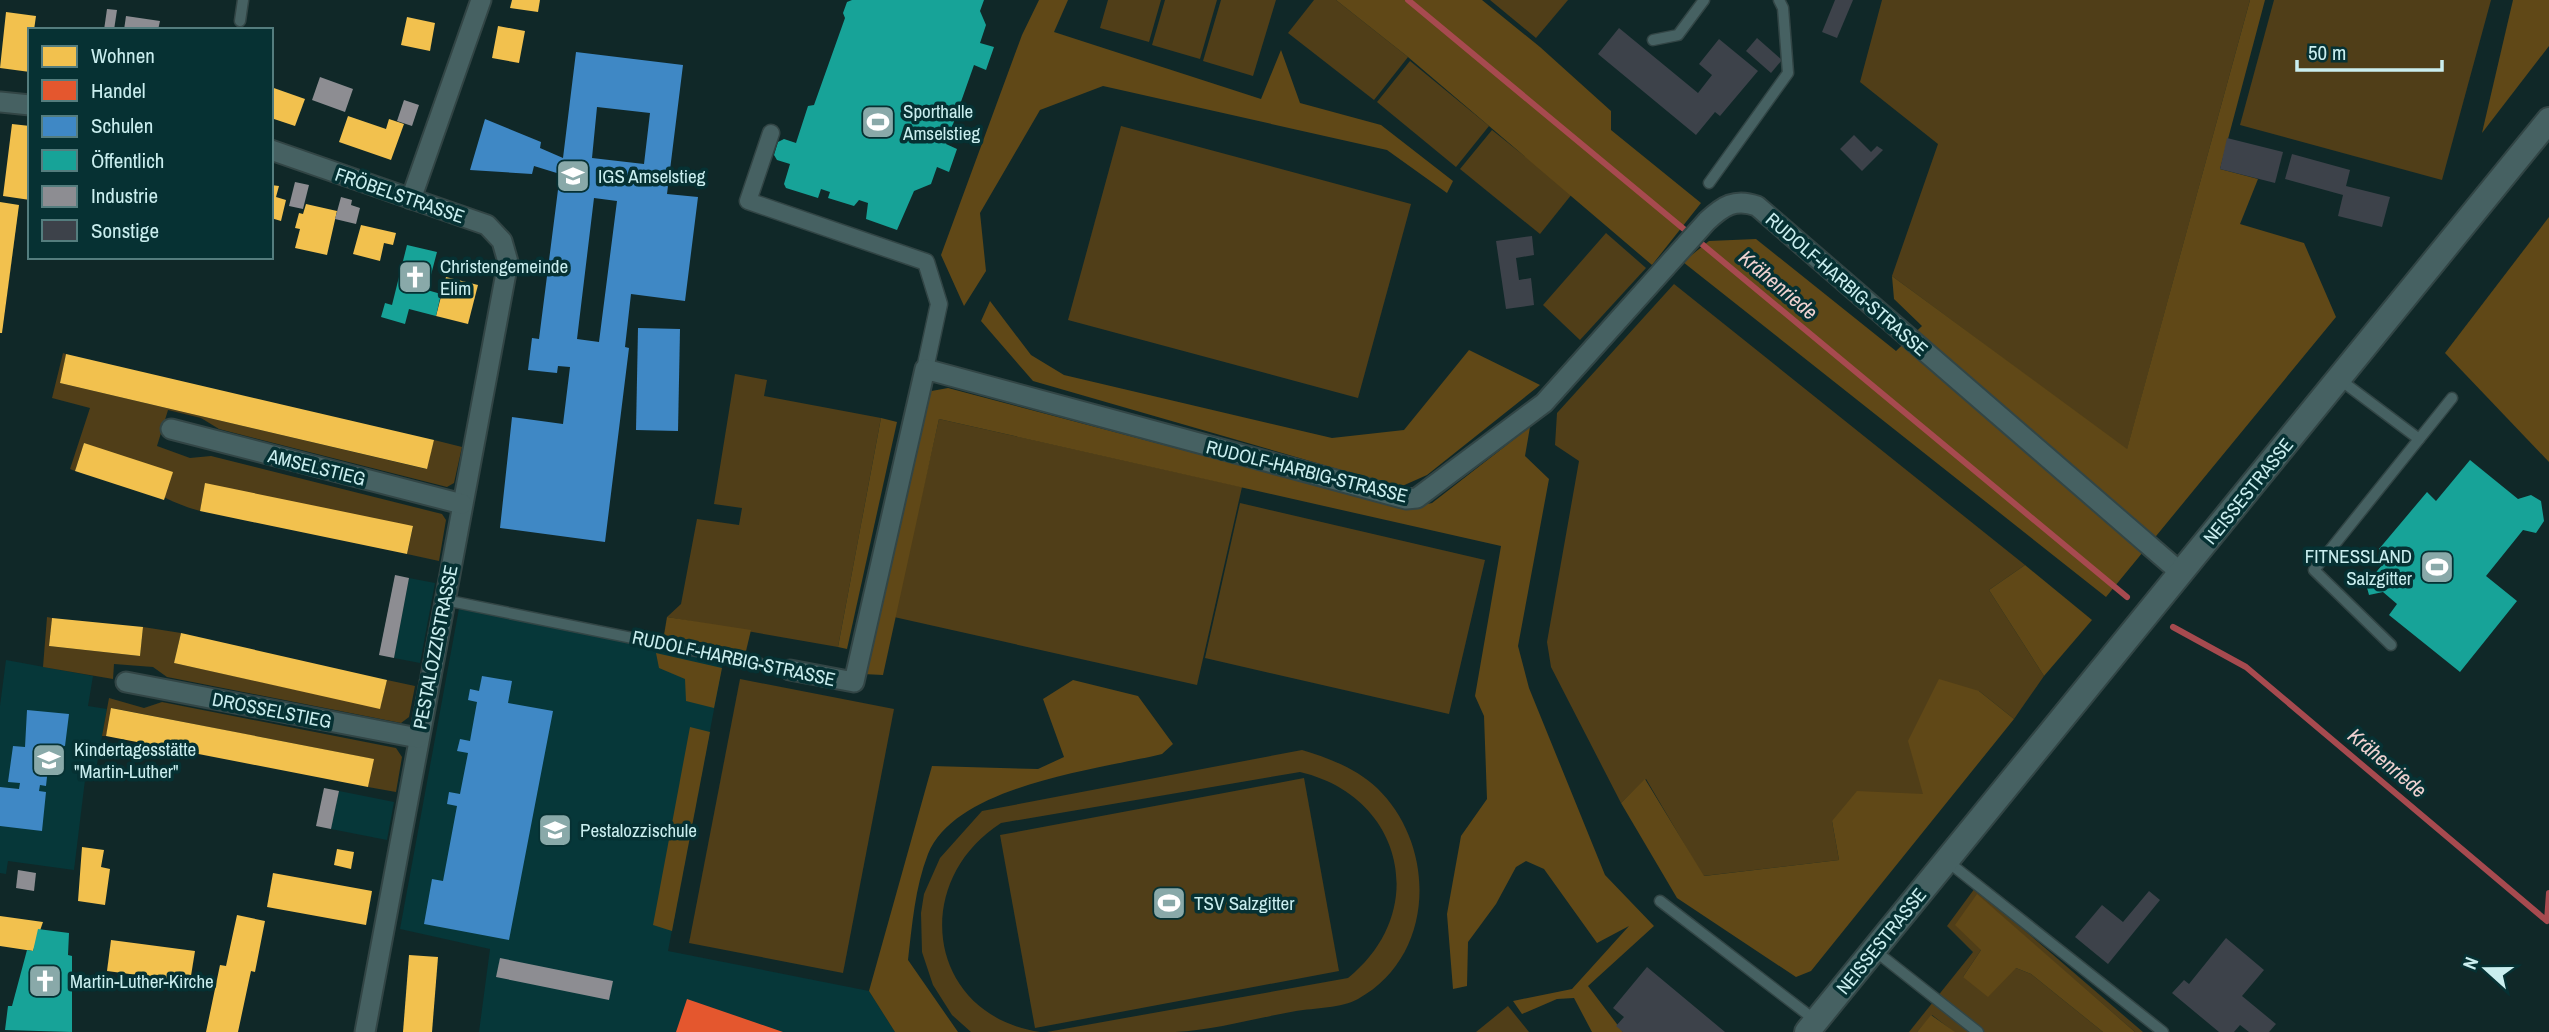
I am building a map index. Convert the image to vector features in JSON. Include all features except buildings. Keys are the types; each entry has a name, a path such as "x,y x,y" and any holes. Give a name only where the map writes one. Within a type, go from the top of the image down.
{"street":[{"path":"411,199 481,0"},
{"path":"0,102 28,105"},
{"name":"NEISSESTRASSE","path":"1811,1026 2549,120"},
{"path":"771,133 748,201 926,262 939,304 925,369"},
{"name":"FRÖBELSTRASSE","path":"273,151 487,225 502,241 508,262"},
{"name":"RUDOLF-HARBIG-STRASSE","path":"790,670 853,682 925,369 1406,499 1417,498 1544,403 1706,221 1731,202 1743,201 1757,206 2181,573"},
{"name":"PESTALOZZISTRASSE","path":"365,1032 508,262"},
{"name":"AMSELSTIEG","path":"172,429 462,504"},
{"name":"DROSSELSTIEG","path":"126,682 418,738"}],"lane":[{"path":"240,21 243,0"},
{"path":"1653,40 1678,35 1704,0"},
{"path":"1709,183 1788,73 1783,8 1779,0"},
{"path":"2338,379 2419,439"},
{"path":"2391,645 2314,570 2452,398"},
{"name":"RUDOLF-HARBIG-STRASSE","path":"444,600 790,670"},
{"path":"1947,861 2163,1032"},
{"name":"NEISSESTRASSE","path":"1660,901 1811,1026"},
{"path":"1874,950 1978,1032"}],"shaded area":[{"path":"1039,0 1068,0 1054,32 1261,99 1281,50 1300,103 1381,125 1453,181 1447,193 1387,150 1103,86 1040,110 980,213 986,271 964,306 941,255 1022,35"},
{"path":"1108,0 1161,0 1149,42 1100,28"},
{"path":"1165,0 1217,0 1200,59 1152,45"},
{"path":"1221,0 1276,0 1253,76 1203,61"},
{"path":"1314,0 1336,0 1408,57 1374,100 1288,33"},
{"path":"1336,0 1482,0 1540,47 1611,111 1611,130 1701,203 1652,265 1408,57"},
{"path":"1490,0 1568,0 1536,38"},
{"path":"1882,0 2250,0 2127,450 1892,276 1938,144 1860,82"},
{"path":"2250,0 2265,0 2220,169 2258,179 2240,224 2304,243 2336,317 2106,597 1683,262 1709,241 1756,239 1896,351 1922,326 1894,299 1892,276 2127,449"},
{"path":"2274,0 2491,0 2442,180 2240,125"},
{"path":"2513,0 2549,0 2549,46 2482,133"},
{"path":"1410,61 1489,126 1456,167 1377,102"},
{"path":"1121,126 1411,204 1358,398 1068,320"},
{"path":"1492,130 1572,194 1540,234 1460,169"},
{"path":"2549,217 2549,462 2445,353"},
{"path":"1606,233 1646,268 1580,340 1543,305"},
{"path":"1674,284 2025,565 1989,590 2044,676 2014,719 1979,691 1923,794 1832,821 1839,860 1703,876 1646,779 1621,803 1551,667 1547,642 1579,461 1555,445 1557,413"},
{"path":"990,301 1031,355 1064,375 1332,438 1404,430 1469,350 1540,385 1427,475 1400,487 1033,381 981,321"},
{"path":"63,353 66,354 60,383 426,469 434,440 462,447 454,483 447,487 219,429 201,418 168,410 157,446 190,458 211,456 442,514 446,520 439,561 407,554 413,527 205,484 200,511 184,506 139,483 84,443 75,471 70,469 90,408 52,398"},
{"path":"735,374 767,380 764,396 881,418 838,647 667,617 681,604 697,519 739,525 742,508 714,504"},
{"path":"948,388 1406,509 1432,503 1530,427 1525,456 1549,479 1518,646 1529,688 1605,875 1654,926 1588,986 1623,1032 1592,1032 1574,998 1557,999 1522,1014 1513,1001 1572,989 1629,926 1597,943 1544,869 1526,861 1516,867 1496,904 1468,942 1467,986 1453,989 1447,914 1461,836 1487,799 1484,716 1475,696 1501,546 939,419 883,675 863,674 926,392"},
{"path":"881,418 897,422 847,649 838,647"},
{"path":"939,419 1242,487 1197,685 894,617"},
{"path":"1240,503 1485,560 1449,714 1205,658"},
{"path":"2025,565 2092,620 2044,676 1989,590"},
{"path":"409,578 435,583 420,663 394,658"},
{"name":"Pestalozzischule","path":"460,603 724,657 668,951 869,991 895,1032 479,1032 490,949 400,929"},
{"path":"47,617 52,618 49,646 140,656 143,627 181,633 174,663 380,708 387,680 415,686 409,717 401,723 167,677 153,667 114,664 113,679 43,667"},
{"path":"667,617 751,630 746,651 664,635"},
{"path":"656,653 722,668 714,708 686,701 685,679 659,668"},
{"name":"Kindertagesstätte \"Martin-Luther\"","path":"6,660 93,676 88,706 107,709 94,781 85,780 74,870 8,861 6,874 0,873 0,706"},
{"path":"740,679 894,709 843,973 689,943"},
{"path":"1939,679 1979,691 2014,719 1811,971 1796,977 1677,898 1621,803 1645,779 1704,876 1839,860 1832,821 1857,791 1923,794 1908,741"},
{"path":"1073,680 1138,696 1173,744 1162,754 1066,774 997,796 967,812 943,831 928,854 920,880 908,960 958,1032 895,1032 869,991 932,766 1038,769 1064,757 1043,699"},
{"path":"109,698 144,708 162,702 396,748 402,757 396,792 368,787 373,759 112,708 106,736 102,736"},
{"path":"690,727 710,732 672,931 653,925"},
{"path":"1302,750 1342,765 1369,781 1397,812 1410,839 1418,869 1419,899 1414,929 1402,956 1384,980 1358,999 1344,1004 1205,1029 1175,1032 1047,1032 1348,978 1374,951 1390,921 1396,890 1394,859 1382,830 1363,805 1335,785 1300,772 1001,823 972,848 952,878 943,911 944,943 954,974 973,1000 1002,1021 1040,1032 971,1032 952,1015 933,985 922,952 921,913 924,894 940,858 982,811"},
{"name":"TSV Salzgitter","path":"1304,778 1339,971 1035,1028 1000,835"},
{"path":"339,791 394,802 387,840 331,829"},
{"path":"1975,888 2143,1032 2135,1032 1977,895 1981,950 1963,977 2016,968 2031,974 2103,1032 1954,1032 1932,1015 1917,1032 1909,1032 1973,952 1947,926"},
{"path":"1977,894 2135,1032 2103,1032 2031,974 2016,968 1988,997 1963,977 1981,950 1955,925"},
{"path":"1508,1006 1529,1032 1476,1032"},
{"path":"1931,1015 1955,1032 1917,1032"}],"waterway":[{"name":"Krähenriede","path":"1408,0 2127,597"},
{"name":"Krähenriede","path":"2173,627 2246,667 2547,921 2549,893"}],"place":[{"name":"Sporthalle Amselstieg","path":"878,122"},
{"name":"IGS Amselstieg","path":"573,176"},
{"name":"Christengemeinde Elim","path":"415,277"},
{"name":"FITNESSLAND Salzgitter","path":"2437,567"},
{"name":"Kindertagesstätte \"Martin-Luther\"","path":"49,760"},
{"name":"Pestalozzischule","path":"555,830"},
{"name":"TSV Salzgitter","path":"1169,903"},
{"name":"Martin-Luther-Kirche","path":"45,981"}]}
